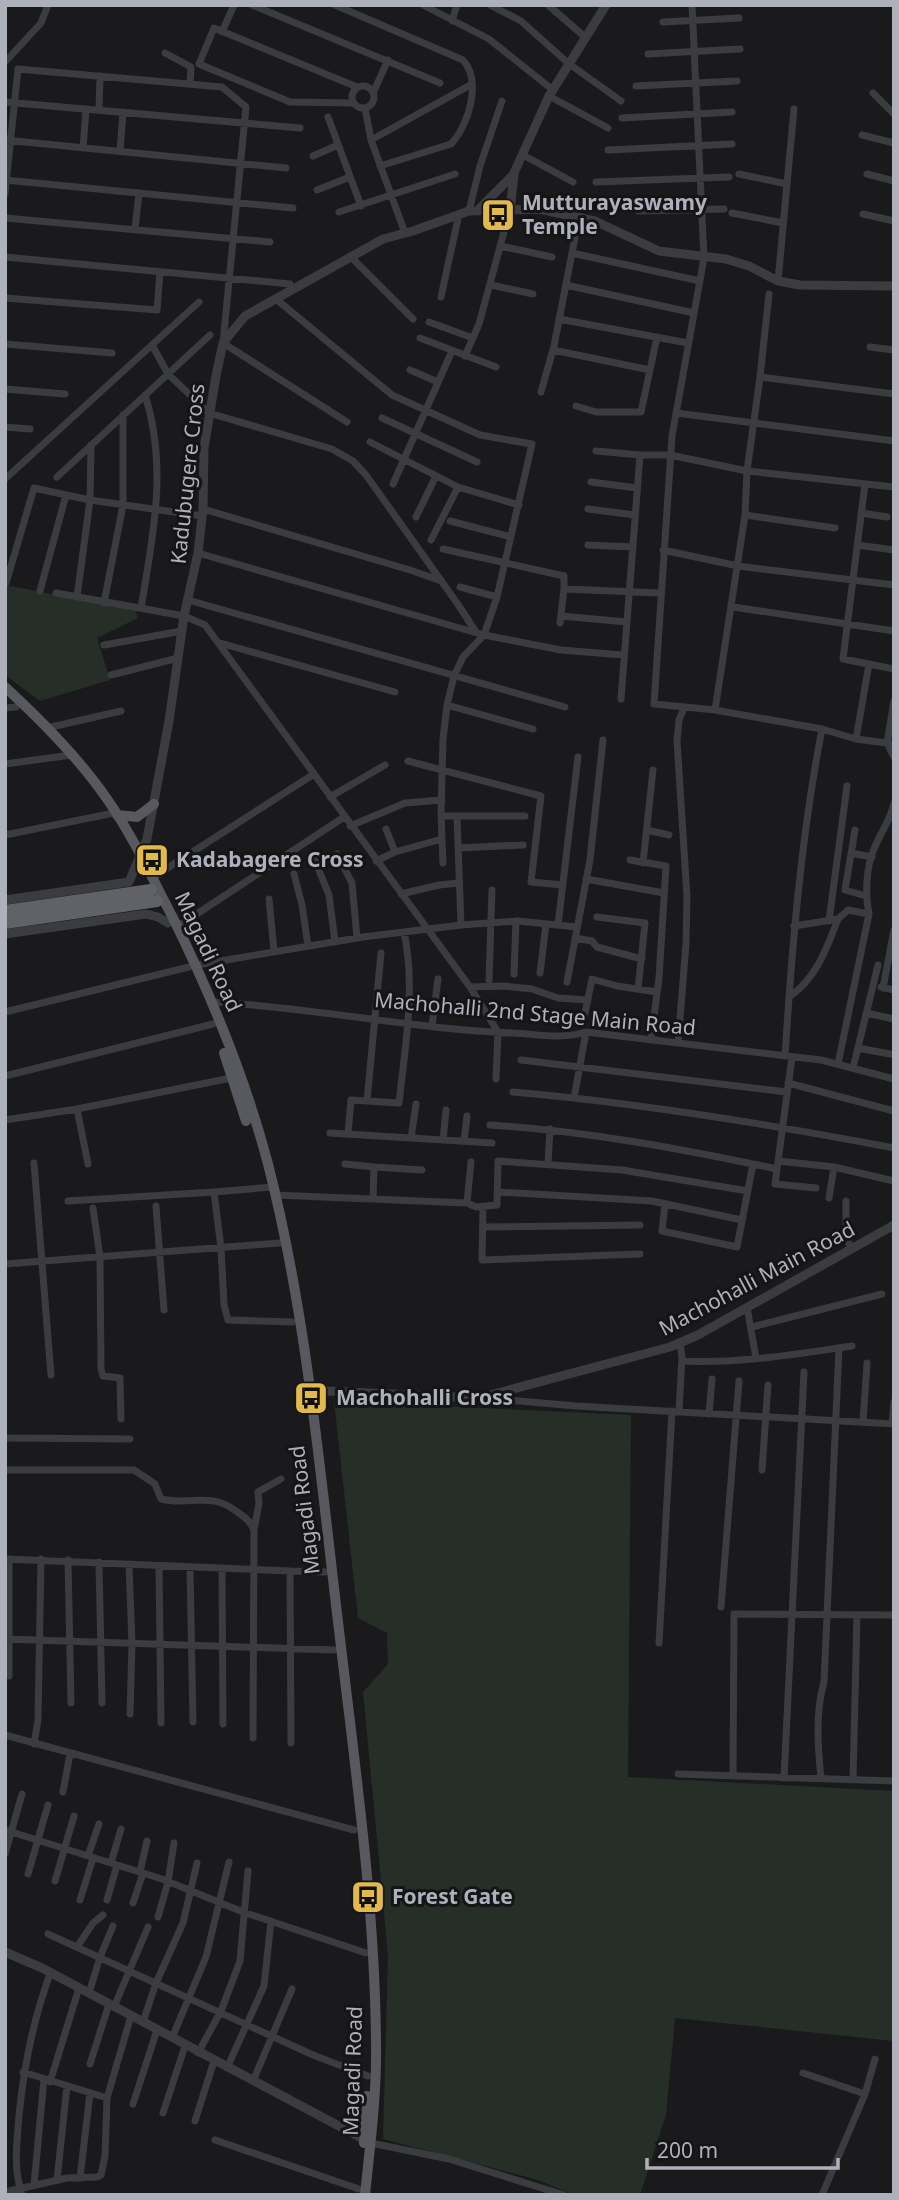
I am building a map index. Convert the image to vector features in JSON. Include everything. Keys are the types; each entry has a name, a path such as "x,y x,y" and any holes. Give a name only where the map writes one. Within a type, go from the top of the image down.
{"highway":[{"path":"5,911 153,890"},
{"path":"5,923 153,890"}],"main road":[{"name":"Magadi Road","path":"5,687 47,728 69,756 113,815 139,860 212,1002 267,1161 292,1322 306,1390 354,1830 366,1953 370,2048 367,2141"},
{"name":"Magadi Road","path":"5,695 11,707 69,756"},
{"path":"113,815 137,817 154,804"},
{"name":"Magadi Road","path":"153,890 172,925"},
{"name":"Magadi Road","path":"192,966 271,1190 289,1257 368,1897 374,1971 376,2048 361,2193"}],"street":[{"path":"5,62 41,23 48,5"},
{"path":"222,32 233,5"},
{"path":"252,5 440,83"},
{"path":"335,5 353,8 463,60 469,67 472,97 459,135 452,144 380,166"},
{"path":"423,5 489,39 551,93 608,128"},
{"path":"452,21 457,5"},
{"path":"490,5 521,21 568,63 621,100"},
{"path":"548,5 585,37"},
{"path":"465,356 491,285 510,210 514,173 551,93 606,5"},
{"path":"692,5 704,258 670,455 654,704 715,710 890,744"},
{"path":"663,22 739,18"},
{"path":"373,93 368,87 357,87 214,28 199,64 290,102 353,103 365,108 373,103 373,93 388,60"},
{"path":"648,54 740,49"},
{"path":"166,53 191,67 190,84"},
{"path":"5,194 8,140 18,69 222,87 246,107 223,343 347,422"},
{"path":"99,110 100,76"},
{"path":"636,86 737,81"},
{"path":"371,141 472,84"},
{"path":"353,103 352,93 357,87"},
{"path":"873,93 894,114"},
{"path":"473,210 480,166 502,101"},
{"path":"5,102 300,128"},
{"path":"365,108 371,141 405,233"},
{"path":"83,148 86,109"},
{"path":"778,281 794,109"},
{"path":"622,118 732,112"},
{"path":"120,151 123,113"},
{"path":"328,117 360,206"},
{"path":"862,135 894,143"},
{"path":"8,140 286,168"},
{"path":"608,150 732,144"},
{"path":"313,156 338,145"},
{"path":"523,155 573,182"},
{"path":"473,210 514,173"},
{"path":"339,212 454,174"},
{"path":"739,174 787,184"},
{"path":"867,174 894,181"},
{"path":"317,190 350,177"},
{"path":"596,181 729,177"},
{"path":"6,180 293,208"},
{"path":"135,229 139,193"},
{"name":"Kadubugere Cross","path":"139,860 147,839 154,804 184,616 198,553 204,448 209,413 223,343 245,317 261,305 313,280 383,239 473,210 539,209 595,221 659,251 726,259 750,266 778,281 800,285 894,286"},
{"path":"638,211 728,211 783,223"},
{"path":"441,297 459,214"},
{"path":"863,214 894,221"},
{"path":"5,218 271,242"},
{"path":"541,392 579,218"},
{"path":"500,246 552,257"},
{"path":"572,253 700,281"},
{"path":"350,256 413,319"},
{"path":"5,257 290,284"},
{"path":"5,298 157,310 160,272"},
{"path":"491,285 533,294"},
{"path":"566,285 694,313"},
{"path":"715,710 733,607 745,515 752,424 769,294"},
{"path":"276,299 392,395 480,435 532,444 497,597 480,634 463,657 454,676 447,705 443,740 441,816 443,863"},
{"path":"5,479 199,302"},
{"path":"559,319 688,343"},
{"path":"429,322 473,338"},
{"path":"57,477 210,335"},
{"path":"576,406 596,412 641,412 657,337"},
{"path":"420,338 496,367"},
{"path":"5,344 112,353"},
{"path":"152,345 168,373 209,413 332,449 353,461 366,475 480,634"},
{"path":"870,347 894,350"},
{"path":"552,350 650,370"},
{"path":"393,484 452,351"},
{"path":"410,370 438,382"},
{"path":"760,377 894,394"},
{"path":"5,389 65,394"},
{"path":"141,608 157,510 155,424 145,395"},
{"path":"676,413 894,441"},
{"path":"104,603 123,505 123,415"},
{"path":"382,418 477,462"},
{"path":"5,427 30,429"},
{"path":"370,442 458,486 519,505"},
{"path":"77,597 90,500 91,445"},
{"path":"596,451 670,455 747,471 894,487"},
{"path":"621,699 640,455"},
{"path":"416,517 436,475"},
{"path":"591,482 637,488"},
{"path":"865,484 843,659 894,669"},
{"path":"431,540 458,486"},
{"path":"6,583 34,488 157,510 202,512 442,581"},
{"path":"40,591 66,495"},
{"path":"588,509 635,515"},
{"path":"861,513 887,517"},
{"path":"745,515 835,528"},
{"path":"450,521 512,537"},
{"path":"588,545 632,547"},
{"path":"857,545 894,550"},
{"path":"443,549 564,576 560,619 627,622"},
{"path":"663,550 738,566 894,585"},
{"path":"198,553 480,634 561,650 623,655"},
{"path":"460,587 497,597"},
{"path":"564,589 660,593"},
{"path":"56,593 184,616 205,625 470,987 498,1032 496,1079"},
{"path":"188,600 565,707"},
{"path":"733,607 894,631"},
{"path":"104,645 182,631"},
{"path":"219,643 396,692"},
{"path":"111,675 178,658"},
{"path":"856,739 869,664"},
{"path":"894,701 890,744 894,757"},
{"path":"447,705 533,729"},
{"path":"678,1043 687,944 687,896 677,741 679,720 684,708"},
{"path":"47,728 121,711"},
{"path":"817,1188 775,1184 787,1087 794,926 822,729"},
{"path":"567,982 586,879 603,740"},
{"path":"5,764 69,756"},
{"path":"558,925 578,757"},
{"path":"408,761 541,796 531,882 562,885"},
{"path":"330,797 385,765"},
{"path":"643,863 653,770"},
{"path":"153,890 314,774"},
{"path":"829,921 847,786"},
{"path":"351,826 405,803 442,800"},
{"path":"838,1064 869,914 866,896 872,856 889,821 894,803"},
{"path":"5,835 113,815"},
{"path":"441,816 525,816"},
{"path":"457,816 461,925"},
{"path":"5,934 146,914 159,917 172,925 344,817"},
{"path":"386,829 395,852"},
{"path":"647,830 669,835"},
{"path":"855,830 845,890 866,896"},
{"path":"376,861 395,852 442,839"},
{"path":"458,848 523,845"},
{"path":"851,853 872,856"},
{"path":"337,854 352,883 357,938"},
{"path":"314,858 329,895 335,942"},
{"path":"5,900 129,882 139,860"},
{"path":"630,860 666,866 657,992 650,1040"},
{"path":"294,874 302,905 307,946"},
{"path":"586,879 664,893"},
{"path":"401,894 459,883"},
{"path":"489,980 492,890"},
{"path":"269,899 274,951"},
{"path":"789,996 800,989 821,962 838,919 848,910 869,914"},
{"path":"597,917 645,923 638,989"},
{"path":"794,926 838,919"},
{"path":"5,1012 192,966 357,938 516,921 577,927"},
{"path":"514,974 516,921"},
{"path":"540,973 546,924"},
{"path":"883,988 894,930"},
{"path":"348,1133 351,1100 399,1103 408,1023 408,952 404,932"},
{"path":"575,938 592,941 597,947 642,958"},
{"path":"367,1101 381,953"},
{"path":"853,1068 878,965"},
{"path":"432,1026 438,979"},
{"path":"585,1013 592,979 657,992"},
{"path":"873,985 894,990"},
{"path":"470,987 504,986 531,989 558,998 587,1000"},
{"name":"Machohalli 2nd Stage Main Road","path":"212,1002 277,1006 432,1026 567,1038 586,1032 838,1064 894,1079"},
{"path":"866,1013 894,1019"},
{"path":"5,1076 213,1024"},
{"path":"574,1098 586,1032"},
{"path":"858,1048 890,1054"},
{"path":"521,1060 787,1087 894,1111"},
{"path":"5,1120 77,1109 231,1078"},
{"path":"513,1093 574,1098 782,1127 894,1148"},
{"path":"411,1138 416,1104"},
{"path":"77,1109 88,1164"},
{"path":"443,1140 446,1110"},
{"path":"464,1141 467,1116"},
{"path":"490,1125 550,1129 661,1146 753,1164 834,1167 894,1181"},
{"path":"548,1164 550,1129"},
{"path":"330,1133 492,1143"},
{"path":"68,1200 271,1190 373,1199 497,1205 498,1161 622,1170 748,1191"},
{"path":"467,1203 471,1162"},
{"path":"34,1163 44,1261 51,1375"},
{"path":"345,1164 422,1170"},
{"path":"665,1204 662,1231 737,1247 753,1164"},
{"path":"373,1199 374,1167"},
{"path":"829,1198 834,1167"},
{"path":"214,1192 224,1305 228,1320 292,1322"},
{"path":"498,1192 652,1201 742,1220"},
{"path":"846,1201 846,1236 851,1249"},
{"path":"156,1206 164,1310"},
{"path":"483,1206 482,1260 640,1254"},
{"path":"93,1208 100,1257 101,1369 103,1376 120,1378 121,1419"},
{"path":"483,1227 640,1225"},
{"name":"Machohalli Main Road","path":"306,1390 479,1398 680,1343 894,1225"},
{"path":"5,1264 279,1244"},
{"path":"752,1327 882,1294"},
{"path":"747,1307 756,1358"},
{"path":"659,1643 675,1411 682,1361 680,1343"},
{"path":"682,1361 756,1358 852,1346"},
{"path":"821,1779 818,1729 824,1682 839,1348"},
{"path":"863,1422 867,1363"},
{"path":"784,1778 804,1372"},
{"path":"709,1414 712,1379"},
{"path":"721,1607 739,1381"},
{"path":"762,1470 768,1385"},
{"path":"479,1398 893,1424 894,1402"},
{"path":"5,1438 130,1439"},
{"path":"5,1470 134,1470 155,1484 161,1499 212,1499 225,1503 249,1518 254,1530"},
{"path":"253,1738 254,1530 259,1503 258,1492 281,1479"},
{"path":"9,1676 7,1559 325,1572"},
{"path":"34,1744 38,1720 41,1559"},
{"path":"68,1560 71,1703"},
{"path":"99,1562 102,1703"},
{"path":"129,1563 132,1644 130,1714"},
{"path":"159,1566 162,1723"},
{"path":"190,1568 193,1723"},
{"path":"222,1569 223,1724"},
{"path":"290,1571 290,1743"},
{"path":"733,1776 734,1614 894,1615"},
{"path":"853,1780 858,1615"},
{"path":"8,1639 334,1650"},
{"path":"5,1735 354,1830"},
{"path":"64,1792 70,1754"},
{"path":"678,1774 894,1781"},
{"path":"5,1854 9,1831 22,1794"},
{"path":"27,1874 48,1805"},
{"path":"55,1881 74,1816"},
{"path":"80,1900 99,1824"},
{"path":"107,1900 121,1829"},
{"path":"9,1831 141,1872 243,1912 366,1953"},
{"path":"133,1903 147,1841"},
{"path":"158,1917 168,1882 174,1843"},
{"path":"172,2038 209,1947 229,1862"},
{"path":"142,2022 183,1923 197,1863"},
{"path":"198,2053 221,2011 240,1961 248,1871"},
{"path":"77,1947 93,1923 103,1915"},
{"path":"227,2068 264,1986 271,1921"},
{"path":"89,1993 113,1926"},
{"path":"90,2064 112,2006 131,1971 148,1927"},
{"path":"48,1934 313,2055 368,2076"},
{"path":"5,1952 89,1993 367,2141 449,2159 564,2195"},
{"path":"21,2191 15,2165 23,2073 39,2005 50,1974"},
{"path":"33,2185 47,2081 79,1988"},
{"path":"253,2081 292,1989"},
{"path":"5,2192 21,2191 33,2185 57,2180 97,2177 102,2171 107,2098 131,2016"},
{"path":"133,2104 157,2030"},
{"path":"163,2113 186,2046"},
{"path":"822,2195 865,2094 875,2059"},
{"path":"195,2121 214,2061"},
{"path":"23,2073 107,2098"},
{"path":"803,2073 865,2094"},
{"path":"57,2180 67,2086"},
{"path":"80,2178 90,2093"},
{"path":"215,2140 361,2193"}],"shaded area":[{"path":"5,585 135,610 138,618 97,638 110,680 40,701 5,675"},
{"path":"334,1401 631,1415 628,1777 894,1791 894,2041 675,2018 666,2115 640,2195 574,2195 538,2180 383,2139 388,1955 363,1692 388,1664 387,1633 358,1618"}],"place":[{"name":"Mutturayaswamy Temple","path":"498,215"},
{"name":"Kadabagere Cross","path":"152,860"},
{"name":"Machohalli Cross","path":"311,1398"},
{"name":"Forest Gate","path":"368,1897"}]}
